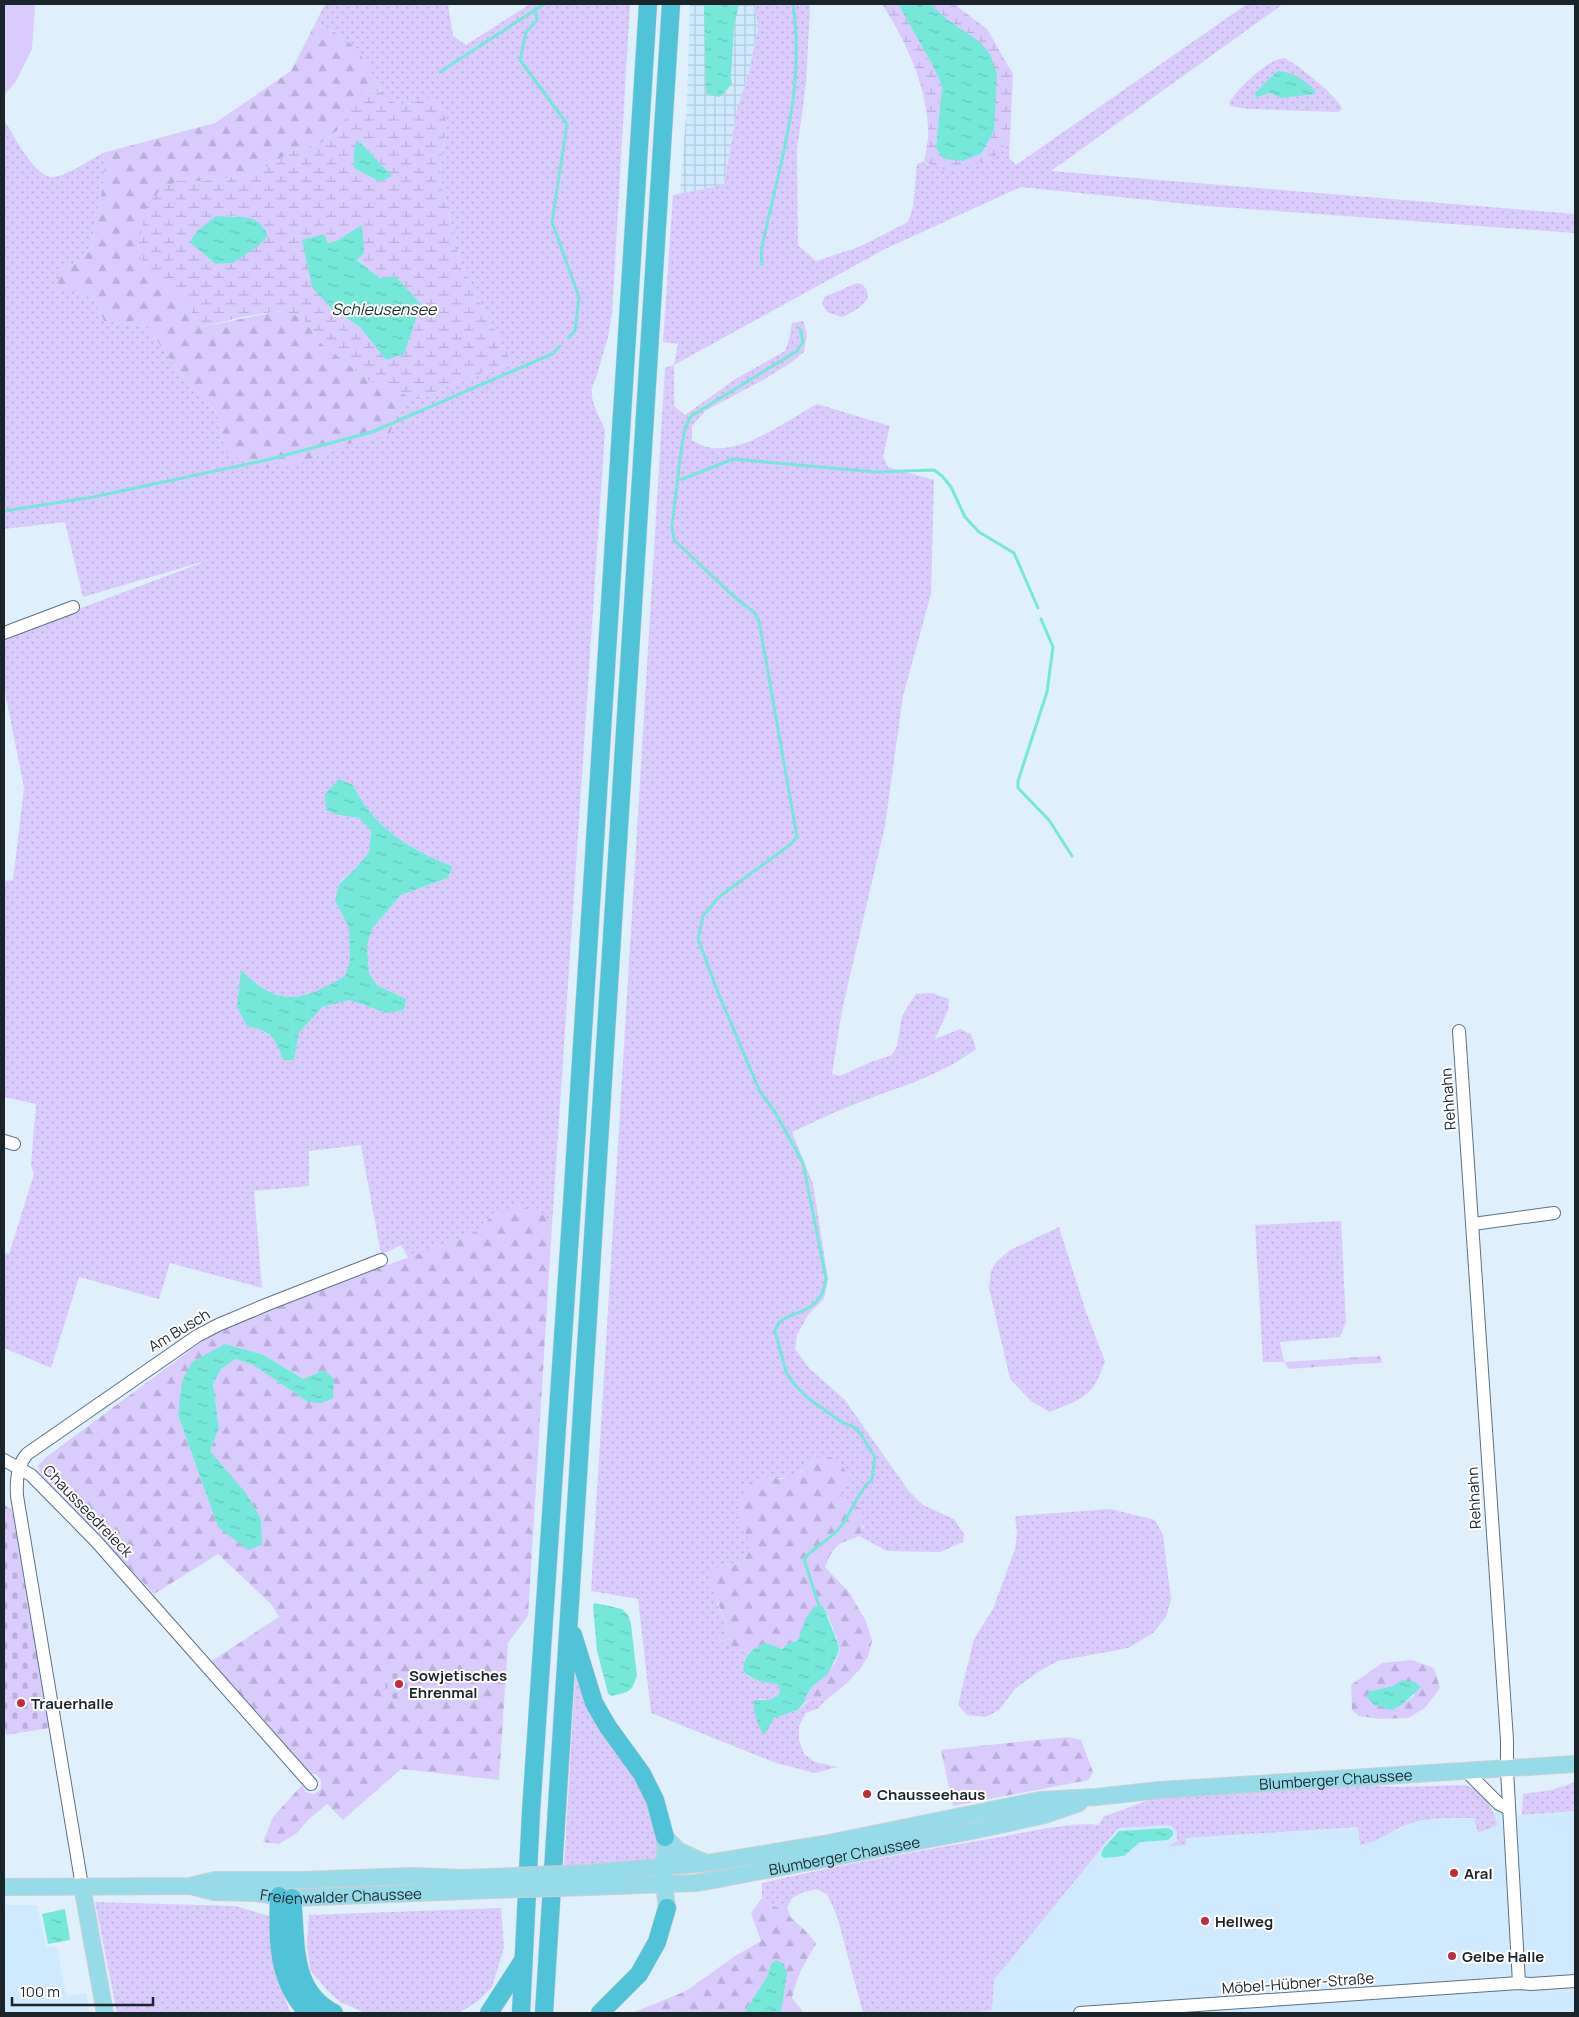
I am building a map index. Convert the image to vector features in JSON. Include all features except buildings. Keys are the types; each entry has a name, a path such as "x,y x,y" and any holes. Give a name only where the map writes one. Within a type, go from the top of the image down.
{"highway":[{"path":"521,2013 531,1812 573,1194 648,4"},
{"path":"544,2013 671,4"},
{"path":"569,1622 594,1703 608,1727 642,1774 655,1800 665,1837"},
{"path":"286,1888 280,1957 285,1978 292,1992 308,2013"},
{"path":"286,1888 295,1956 299,1972 312,1996 326,2010 334,2013"},
{"path":"600,2013 639,1974 656,1942 667,1908"},
{"path":"489,2013 524,1960"}],"main road":[{"name":"Blumberger Chaussee","path":"588,1880 665,1876 708,1863 852,1838 1040,1800 1096,1797 1178,1788 1507,1770 1575,1764"},
{"name":"Blumberger Chaussee","path":"665,1876 695,1883 977,1830 1045,1815 1096,1797"},
{"path":"665,1837 679,1851 708,1863"},
{"path":"665,1837 667,1908"},
{"name":"Freienwalder Chaussee","path":"4,1886 190,1886 214,1892 286,1888 588,1880"},
{"path":"667,1908 677,1895 695,1883"},
{"path":"82,1886 105,2013"}],"street":[{"path":"4,633 73,607"},
{"name":"Rehhahn","path":"1459,1031 1508,1740 1507,1770 1519,1983"},
{"path":"1472,1224 1554,1213"},
{"name":"Am Busch","path":"19,1468 21,1461 27,1454 197,1336 268,1304 381,1260"},
{"path":"4,1460 19,1468"},
{"name":"Chausseedreieck","path":"82,1886 16,1496 19,1468 31,1475 95,1540 312,1784"},
{"path":"1467,1772 1499,1804 1509,1809"},
{"name":"Möbel-Hübner-Straße","path":"1080,2013 1519,1983 1575,1981"}],"shaded area":[{"path":"690,4 755,4 758,29 748,76 737,110 724,185 680,194 687,102"},
{"path":"1575,1811 1575,2013 972,2013 992,2010 994,1980 1118,1828 1170,1825 1177,1832 1177,1841 1170,1845 1186,1838 1358,1827 1360,1845 1425,1819 1474,1818 1478,1833 1497,1825 1493,1813 1522,1815"},
{"path":"4,1905 37,1905 46,1948 57,1946 66,1997 86,1993 90,2013 4,2013"}],"green space":[{"path":"4,4 35,4 32,49 15,83 4,95"},
{"path":"325,4 448,4 453,36 466,45 530,4 630,4 612,313 608,337 592,391 596,411 605,430 552,1225 540,1211 493,1215 473,1234 409,1259 401,1245 381,1255 361,1145 309,1151 309,1186 254,1191 262,1288 170,1263 159,1299 79,1277 51,1368 4,1348 4,1253 9,1254 34,1174 31,1165 36,1104 4,1097 4,881 13,880 24,788 4,687 4,637 209,560 83,597 65,522 4,529 4,120 26,155 47,176 54,177 66,173 103,153 105,175 91,246 82,260 62,269 74,290 94,299 104,321 147,326 184,379 217,413 226,453 294,465 348,444 390,433 397,415 411,397 427,396 471,376 493,371 512,363 461,266 442,186 440,166 447,124 429,97 408,104 399,104 391,101 382,92 362,59 349,43 334,31 314,26","holes":["353,785 371,813 394,835 421,852 452,866 448,878 401,895 372,929 367,946 369,973 377,985 406,999 387,1013 349,1000 322,1007 299,1033 294,1059 283,1060 276,1039 261,1030 241,970 268,991 279,996 291,997 316,992 345,977 350,961 349,928 335,899 339,883 355,869 369,852 371,831 359,818 338,815"]},
{"path":"755,4 808,4 810,7 806,83 797,150 798,245 816,261 859,247 908,222 913,206 917,164 924,162 928,165 1003,149 1010,134 1009,158 1016,165 1247,4 1283,4 1051,171 1575,214 1575,233 1207,206 1021,187 885,249 674,365 678,344 663,342 673,195 724,185 737,110 748,76 758,29"},
{"path":"882,4 898,4 933,66 942,86 936,148 963,161 982,153 994,131 995,107 980,42 948,20 930,4 954,4 987,29 1013,74 1010,134 1003,149 990,160 948,171 924,162 928,131 919,78 899,32"},
{"path":"314,26 326,28 346,40 363,58 380,91 366,90 342,127 321,143 293,151 258,172 231,178 177,181 143,228 138,248 162,286 182,299 202,327 279,311 302,317 321,343 371,382 411,397 397,415 390,433 348,444 294,465 262,468 226,453 217,413 184,379 147,326 104,321 94,299 74,290 56,289 62,269 82,260 91,246 105,175 103,153 215,123 291,71"},
{"path":"1284,58 1307,73 1334,97 1342,109 1338,112 1249,109 1230,106 1229,103 1246,83 1262,69","holes":["1277,71 1296,96 1282,98 1269,93 1256,98 1255,93"]},
{"path":"366,90 380,91 395,103 409,104 429,97 441,106 447,124 440,166 442,186 461,266 512,363 493,371 471,376 427,396 411,397 371,382 321,343 302,317 279,311 242,317 202,327 182,299 162,286 144,268 138,248 147,204 161,189 177,181 231,178 258,172 293,151 321,143 342,127 353,98","holes":["359,141 391,176 380,182 354,168","236,216 242,256 233,263 215,264 202,253 223,217","362,226 357,259 380,278 386,360 360,327 332,309 324,235 328,243 336,241"]},
{"path":"857,283 862,284 867,290 868,298 863,304 853,312 842,317 827,312 822,304 824,297"},
{"path":"803,321 807,333 804,352 763,380 705,411 692,426 692,440 706,447 722,448 739,445 773,430 817,404 890,426 883,456 888,467 934,480 931,594 903,696 885,826 842,1010 832,1074 840,1076 892,1055 897,1046 902,1016 916,994 932,993 949,999 948,1010 935,1039 960,1029 971,1034 976,1049 960,1060 929,1076 865,1100 792,1132 813,1184 828,1279 824,1299 808,1315 797,1335 795,1349 809,1368 845,1400 908,1490 923,1505 954,1519 964,1534 963,1542 940,1552 887,1551 859,1536 864,1526 842,1500 842,1490 816,1458 795,1475 783,1478 768,1477 742,1522 749,1538 749,1553 741,1563 721,1565 717,1603 727,1626 725,1633 717,1636 721,1642 749,1652 744,1661 748,1677 778,1684 780,1688 779,1695 769,1700 759,1699 764,1734 774,1718 798,1710 811,1699 826,1700 817,1709 806,1713 799,1726 799,1740 804,1754 815,1762 838,1767 815,1773 776,1763 651,1713 638,1599 591,1591 665,368 674,365 674,406 685,415 734,380 785,351 792,323"},
{"path":"516,1206 540,1211 552,1225 528,1616 508,1643 499,1780 401,1769 343,1820 327,1804 307,1821 297,1833 279,1844 263,1842 273,1817 302,1785 306,1792 314,1794 321,1789 321,1780 316,1774 310,1774 210,1662 279,1617 271,1604 218,1554 154,1594 41,1475 38,1466 45,1458 227,1323 473,1234 493,1215","holes":["225,1344 262,1354 305,1379 324,1370 308,1402 253,1365 234,1359 221,1368 213,1384 219,1428 210,1451 218,1527 178,1415"]},
{"path":"1341,1221 1346,1322 1340,1337 1280,1342 1284,1362 1263,1362 1255,1225"},
{"path":"1059,1227 1086,1312 1105,1361 1096,1382 1086,1395 1050,1412 1031,1401 1010,1379 989,1288 991,1271 996,1262 1010,1250"},
{"path":"1379,1356 1382,1360 1381,1363 1289,1369 1284,1362"},
{"path":"830,1457 841,1464 849,1477 842,1490 842,1500 862,1509 863,1522 859,1535 838,1546 831,1554 825,1567 849,1592 866,1621 872,1641 868,1656 861,1668 847,1683 826,1700 811,1699 804,1703 807,1695 831,1668 839,1653 839,1644 828,1615 802,1631 798,1640 786,1645 784,1649 766,1646 749,1652 721,1642 716,1635 725,1633 727,1626 710,1583 711,1572 721,1565 741,1563 749,1552 750,1543 742,1523 738,1503 749,1483 768,1477 782,1479 801,1472 816,1458"},
{"path":"4,1505 12,1509 49,1728 6,1735 4,1722"},
{"path":"1111,1509 1155,1520 1163,1535 1171,1599 1166,1617 1153,1633 1128,1648 1058,1661 1038,1672 1015,1689 999,1710 986,1717 967,1715 958,1705 974,1639 993,1609 1015,1549 1017,1533 1015,1516"},
{"path":"1412,1660 1434,1668 1440,1688 1425,1708 1408,1718 1380,1719 1359,1716 1352,1710 1351,1685 1382,1663","holes":["1393,1686 1415,1695 1392,1710 1370,1691"]},
{"path":"576,1663 647,1790 662,1859 564,1867"},
{"path":"386,1673 414,1674 413,1702 385,1700"},
{"path":"1068,1737 1081,1740 1093,1772 1089,1780 953,1806 941,1750"},
{"path":"1575,1782 1575,1811 1522,1815 1523,1794 1552,1790"},
{"path":"1341,1784 1399,1787 1464,1785 1471,1787 1482,1795 1490,1805 1498,1825 1478,1833 1474,1818 1426,1820 1411,1823 1360,1845 1358,1827 1186,1838 1186,1845 1169,1846 1177,1841 1177,1832 1170,1825 1118,1828 994,1980 992,2010 972,2013 863,2013 837,1916 827,1894 817,1889 804,1892 792,1898 787,1908 793,1921 776,1906 762,1898 762,1883 820,1870 1047,1828 1088,1824 1099,1825 1104,1816 1156,1798"},
{"path":"762,1898 792,1918 816,1944 798,1976 792,1998 804,2013 781,2013 787,1974 771,1964 768,1975 744,2013 632,2013 686,1991 735,1956 761,1941 751,1913"},
{"path":"95,1902 235,1906 270,1916 273,1960 289,2010 292,2013 117,2013"},
{"path":"501,1908 504,1948 492,1987 478,2001 459,2013 365,2013 340,2002 310,1970 307,1945 309,1915"}],"water":[{"path":"704,4 739,4 734,25 732,84 720,97 706,94"},
{"path":"898,4 930,4 948,20 980,42 990,54 997,74 994,131 982,153 963,161 944,159 936,148 942,86 933,66"},
{"path":"1277,71 1302,79 1315,90 1315,94 1282,98 1269,93 1256,98 1255,93"},
{"path":"358,140 392,176 380,182 354,168 354,150"},
{"path":"216,216 252,219 258,222 268,236 258,246 233,263 215,264 190,242 197,231"},
{"name":"Schleusensee","path":"362,225 364,253 357,260 380,278 395,276 421,304 404,354 386,360 360,327 332,309 312,287 302,240 324,234 328,243 336,241"},
{"path":"339,779 353,785 371,813 394,835 421,852 452,866 448,878 401,895 372,929 367,946 369,973 377,985 406,999 404,1010 387,1013 349,1000 322,1007 299,1033 294,1060 283,1060 275,1041 267,1033 247,1026 237,1007 241,970 267,991 291,997 303,996 316,991 345,976 350,961 349,928 335,900 339,884 369,852 371,831 359,818 338,815 326,810 325,794"},
{"path":"225,1344 262,1354 304,1379 324,1370 334,1379 333,1398 322,1403 308,1402 253,1365 235,1359 221,1369 213,1384 219,1428 210,1451 245,1492 261,1519 262,1545 248,1550 218,1527 178,1415 182,1381 192,1362"},
{"path":"595,1603 622,1609 628,1615 631,1624 637,1676 632,1688 627,1692 612,1696 608,1693 597,1651 593,1605"},
{"path":"823,1606 839,1646 838,1654 827,1675 814,1685 798,1710 774,1718 764,1735 756,1718 754,1700 769,1700 779,1695 780,1688 777,1684 758,1680 746,1674 743,1670 745,1660 752,1650 765,1643 783,1649 786,1645 798,1640 806,1618 814,1607"},
{"path":"1402,1680 1415,1682 1421,1687 1403,1704 1392,1710 1374,1705 1366,1696 1370,1691 1393,1686"},
{"path":"1168,1828 1173,1831 1173,1835 1168,1840 1140,1842 1124,1856 1104,1858 1101,1855 1103,1849 1119,1831"},
{"path":"65,1909 70,1940 48,1944 42,1914"},
{"path":"776,1960 784,1964 787,1974 781,2013 744,2013 768,1975 771,1964"}],"waterway":[{"path":"440,72 544,4"},
{"path":"762,265 761,252 782,160 793,99 796,68 793,4"},
{"path":"535,9 537,20 526,32 520,60 567,124 552,222 579,297 575,331 568,338"},
{"path":"800,329 803,342 797,351 691,416 685,428 681,451 672,526 674,540 731,594 755,613 759,621 797,837 791,844 719,897 703,916 698,939 717,990 760,1092 775,1112 803,1163 826,1279 822,1293 816,1302 809,1308 785,1318 779,1323 775,1331 786,1372 794,1384 809,1399 860,1433 875,1457 872,1479 859,1495 842,1525 804,1559 819,1606"},
{"path":"4,511 93,497 267,460 372,432 552,354 560,346"},
{"path":"678,479 683,479 733,459 876,472 934,470 951,487 965,517 979,532 1014,553 1038,608"},
{"path":"1041,619 1053,647 1047,692 1018,781 1018,788 1049,820 1072,856"}],"place":[{"name":"Sowjetisches Ehrenmal","path":"399,1684"},
{"name":"Trauerhalle","path":"21,1703"},
{"name":"Chausseehaus","path":"867,1794"},
{"name":"Aral","path":"1454,1873"},
{"name":"Hellweg","path":"1205,1921"},
{"name":"Gelbe Halle","path":"1452,1956"}]}
